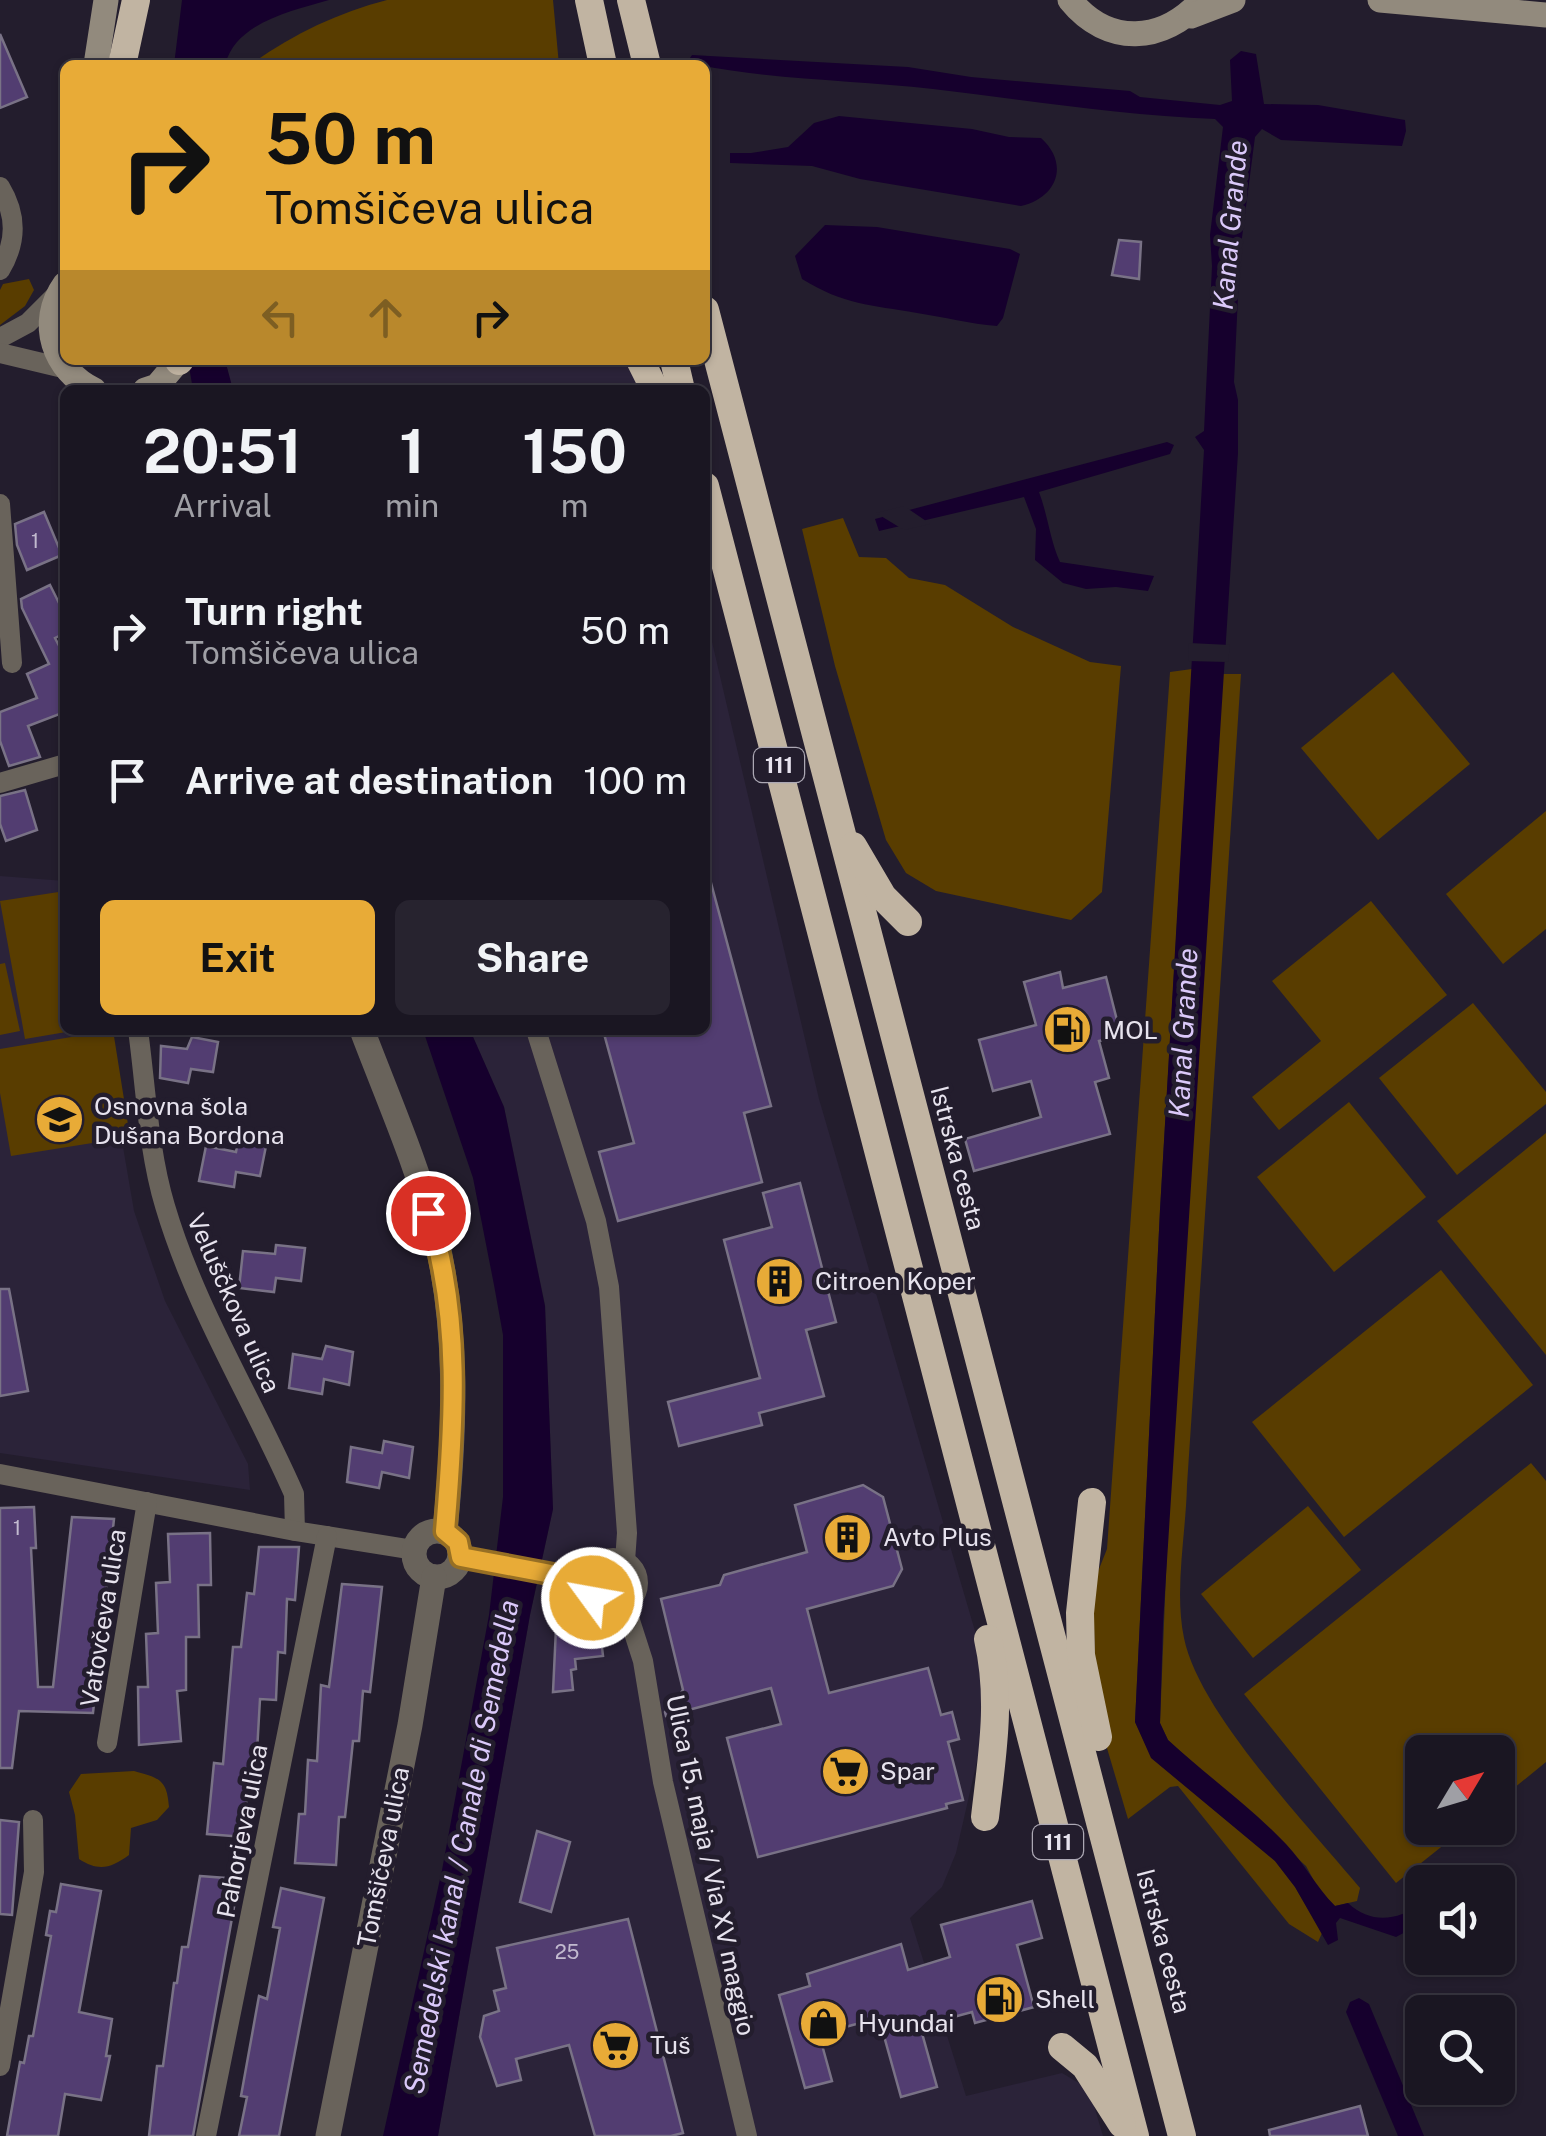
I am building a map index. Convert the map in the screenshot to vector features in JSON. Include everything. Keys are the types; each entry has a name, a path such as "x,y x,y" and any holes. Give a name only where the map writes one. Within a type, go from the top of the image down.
{"highway":[{"path":"123,60 136,0"},
{"path":"632,1 646,60"},
{"path":"586,60 592,13"},
{"path":"592,13 603,60"},
{"name":"Istrska cesta","path":"710,329 1182,2136"},
{"name":"111","path":"710,505 1132,2136"},
{"path":"841,828 883,897 908,922"},
{"path":"1092,1502 1080,1613 1082,1655 1104,1762 1095,1797"},
{"path":"982,1549 981,1611 994,1665 997,1718 985,1817"},
{"path":"1062,2047 1085,2066 1132,2136"}],"main road":[{"path":"97,60 106,0"},
{"path":"112,60 119,0"},
{"path":"1070,4 1096,24 1134,34 1163,29 1194,9 1233,0"},
{"path":"1380,0 1546,15"},
{"path":"60,298 52,337 60,360"},
{"path":"62,365 85,385"},
{"path":"157,385 175,365"}],"street":[{"path":"0,188 9,202 14,237 0,270"},
{"path":"0,338 28,323 60,290"},
{"path":"0,353 63,368"},
{"path":"0,504 12,663"},
{"path":"0,783 60,765"},
{"name":"Veluščkova ulica","path":"139,1035 150,1130 165,1206 193,1284 294,1494 295,1530"},
{"path":"364,1035 435,1233 447,1300 453,1397 445,1531"},
{"name":"Ulica 15. maja / Via XV maggio","path":"538,1035 596,1220 609,1287 628,1533 625,1561 638,1583 625,1605 643,1661 663,1782 747,2136"},
{"path":"0,1474 414,1550"},
{"name":"Vatovčeva ulica","path":"107,1743 148,1502"},
{"path":"445,1531 458,1542 461,1557 451,1573 427,1575 416,1564 417,1542 429,1532 445,1531"},
{"name":"Pahorjeva ulica","path":"206,2136 326,1536"},
{"path":"461,1557 588,1581"},
{"path":"625,1561 601,1560 590,1572 588,1581 592,1598 599,1604 625,1605"},
{"name":"Tomšičeva ulica","path":"328,2136 410,1725 434,1577"},
{"path":"0,2066 34,1872 33,1820"}],"shaded area":[{"path":"387,0 553,0 559,60 258,60 315,26"},
{"path":"29,279 34,290 25,306 0,325 3,284"},
{"path":"226,365 628,365 639,385 232,385"},
{"path":"843,518 859,557 886,558 909,578 945,585 1013,627 1090,662 1121,666 1102,892 1071,920 936,891 906,873 886,840 835,666 802,529"},
{"path":"710,633 819,1099 975,1631 987,1696 983,1735 956,1853 942,1887 910,1918 966,2096 1062,2073 1089,2089 1103,2136 438,2136 530,1615 553,1509 545,1305 504,1107 472,1035 710,1035"},
{"path":"1192,669 1135,1722 1152,1758 1275,1861 1322,1933 1318,1942 1289,1924 1178,1786 1170,1787 1128,1819 1096,1711 1093,1584 1107,1549 1170,672"},
{"path":"1393,672 1470,764 1378,840 1301,748"},
{"path":"1222,674 1241,674 1181,1562 1181,1620 1194,1668 1233,1734 1360,1888 1357,1901 1335,1906 1319,1890 1306,1866 1168,1740 1160,1723 1169,1499"},
{"path":"1546,811 1546,929 1503,964 1446,894"},
{"name":"Osnovna šola Dušana Bordona","path":"0,876 60,881 60,1035 104,1035 134,1211 165,1301 248,1464 250,1490 0,1453"},
{"path":"60,892 60,1033 25,1039 0,901"},
{"path":"1371,901 1447,995 1279,1130 1252,1097 1321,1041 1272,981"},
{"path":"5,963 20,1031 0,1035 0,964"},
{"path":"1473,1003 1546,1092 1546,1104 1457,1175 1379,1078"},
{"path":"83,1035 114,1035 130,1137 11,1156 0,1093 0,1049"},
{"path":"1349,1102 1426,1197 1334,1272 1257,1177"},
{"path":"1546,1133 1546,1355 1437,1221"},
{"path":"1441,1270 1533,1385 1344,1537 1252,1422"},
{"path":"1531,1463 1546,1481 1546,1762 1515,1787 1515,1735 1405,1735 1405,1845 1444,1845 1419,1865 1405,1865 1405,1876 1396,1883 1244,1694"},
{"path":"1308,1506 1361,1570 1253,1658 1201,1594"},
{"path":"134,1771 164,1785 169,1807 157,1820 131,1828 129,1855 123,1859 105,1867 79,1859 69,1792 81,1774"}],"water":[{"path":"182,0 329,0 253,28 231,50 227,60 175,60"},
{"name":"Kanal Grande","path":"1241,51 1256,54 1264,104 1318,105 1405,120 1406,131 1402,146 1281,140 1262,129 1255,137 1240,253 1234,382 1238,453 1163,1623 1160,1723 1168,1740 1272,1830 1335,1906 1348,1903 1366,1915 1385,1918 1405,1913 1405,1932 1396,1937 1340,1918 1336,1923 1338,1940 1328,1945 1295,1887 1275,1861 1151,1758 1135,1722 1204,450 1195,437 1204,431 1210,235 1223,127 1215,119 756,74 710,67 710,60 690,58 692,55 908,67 971,77 1130,91 1140,97 1220,105 1232,101 1230,60"},
{"path":"839,116 1041,138 1055,158 1055,179 1043,196 1021,206 860,179 812,166 730,163 730,153 788,147 814,123"},
{"path":"825,225 877,227 1010,249 1020,254 1003,318 997,326 967,322 858,303 817,288 802,279 795,256"},
{"path":"189,365 226,365 232,385 192,385"},
{"path":"1167,442 1174,445 1170,454 1039,492 1060,562 1154,576 1148,591 1086,589 1063,583 1035,560 1036,529 1024,497 879,531 875,519"},
{"name":"Semedelski kanal / Canale di Semedella","path":"425,1035 472,1035 504,1107 545,1306 553,1509 530,1615 438,2136 383,2136 442,1870 489,1615 503,1497 503,1335 473,1178"},
{"path":"1359,1998 1369,2004 1405,2090 1405,2105 1411,2105 1424,2136 1398,2136 1346,2012 1350,2002"}],"pier":[{"path":"904,506 930,524 904,530 876,513"},
{"path":"1189,643 1230,645 1228,662 1188,661"}],"building":[{"path":"0,34 27,97 0,108"},
{"path":"1119,240 1141,242 1139,279 1112,275"},
{"path":"44,512 60,556 27,570 17,545 15,524"},
{"path":"50,585 60,605 60,636 55,638 60,648 60,714 28,726 40,757 9,766 0,741 0,712 37,698 27,674 49,664 21,599"},
{"path":"25,790 37,830 6,841 0,824 0,796"},
{"path":"711,883 771,1106 744,1113 762,1182 618,1221 599,1152 634,1143 604,1035 710,1035"},
{"path":"1060,972 1063,988 1106,977 1121,1036 1099,1041 1109,1078 1095,1082 1110,1134 974,1171 965,1139 1041,1117 1031,1081 993,1091 979,1040 1036,1025 1024,982"},
{"path":"192,1037 218,1042 213,1072 191,1069 188,1083 160,1078 161,1046 187,1049"},
{"path":"238,1141 266,1146 260,1176 236,1172 234,1187 199,1181 206,1146 236,1152"},
{"name":"Citroen Koper","path":"800,1183 836,1322 806,1330 824,1396 759,1413 762,1425 679,1446 668,1402 760,1378 724,1240 772,1227 763,1193"},
{"path":"276,1245 305,1248 301,1281 276,1278 274,1292 239,1288 243,1251 275,1254"},
{"path":"0,1289 9,1289 28,1391 0,1396"},
{"path":"326,1346 353,1352 349,1385 324,1379 322,1394 289,1388 293,1354 322,1359"},
{"path":"384,1441 413,1447 409,1478 382,1472 379,1488 347,1482 351,1447 382,1453"},
{"path":"863,1485 883,1497 902,1569 893,1586 807,1609 829,1693 928,1668 941,1715 952,1712 959,1739 948,1742 963,1800 946,1804 947,1808 758,1857 727,1738 781,1724 771,1688 666,1716 665,1712 683,1690 661,1599 720,1585 724,1575 807,1552 795,1505"},
{"path":"34,1507 36,1548 31,1548 38,1687 53,1687 72,1517 114,1519 93,1713 19,1711 12,1768 0,1768 0,1508"},
{"path":"210,1533 211,1585 198,1585 199,1637 186,1637 186,1690 177,1691 181,1741 139,1745 138,1687 148,1687 146,1634 158,1633 156,1583 170,1582 168,1534"},
{"path":"259,1547 299,1547 295,1600 287,1599 285,1653 278,1652 276,1700 260,1699 255,1787 248,1786 244,1837 207,1834 214,1763 223,1764 233,1647 241,1647 247,1593 254,1594"},
{"path":"342,1584 382,1587 370,1692 363,1691 359,1741 353,1741 345,1817 339,1817 336,1865 295,1863 299,1814 305,1814 308,1760 317,1761 321,1685 329,1687"},
{"path":"599,1621 603,1656 575,1659 576,1669 571,1670 573,1690 553,1692 556,1628"},
{"path":"0,1820 19,1822 12,1915 0,1914"},
{"path":"537,1831 570,1842 551,1912 520,1902"},
{"path":"200,1876 239,1879 193,2136 149,2136 157,2066 163,2066 174,1983 182,1947 188,1947"},
{"path":"61,1884 101,1891 79,2012 112,2019 101,2100 65,2094 58,2136 7,2136 20,2062 24,2063 29,2036 33,2036 51,1936 46,1935 50,1911 56,1912"},
{"path":"281,1888 324,1898 279,2136 239,2136 247,2097 241,2096 259,1996 267,1999 280,1928 273,1927"},
{"path":"1032,1901 1042,1938 1017,1945 1034,2007 975,2023 972,2012 920,2026 937,2087 901,2097 879,2018 819,2034 832,2081 805,2088 779,1995 810,1986 807,1974 901,1944 908,1970 950,1957 941,1925"},
{"name":"Tuš","path":"628,1919 683,2133 671,2136 595,2136 569,2045 516,2059 521,2080 497,2086 480,2037 484,2016 499,2011 494,1991 506,1988 497,1948"},
{"path":"1360,2106 1368,2136 1270,2136 1269,2130"}],"place":[{"name":"MOL","path":"1068,1030"},
{"name":"Osnovna šola Dušana Bordona","path":"59,1120"},
{"name":"Citroen Koper","path":"780,1281"},
{"name":"Avto Plus","path":"848,1537"},
{"name":"Spar","path":"845,1771"},
{"name":"Shell","path":"1000,1999"},
{"name":"Hyundai","path":"823,2023"},
{"name":"Tuš","path":"615,2045"}],"route":[{"path":"428,1213 435,1233 452,1336 451,1474 445,1531 458,1542 461,1557 588,1581 592,1598"}]}
